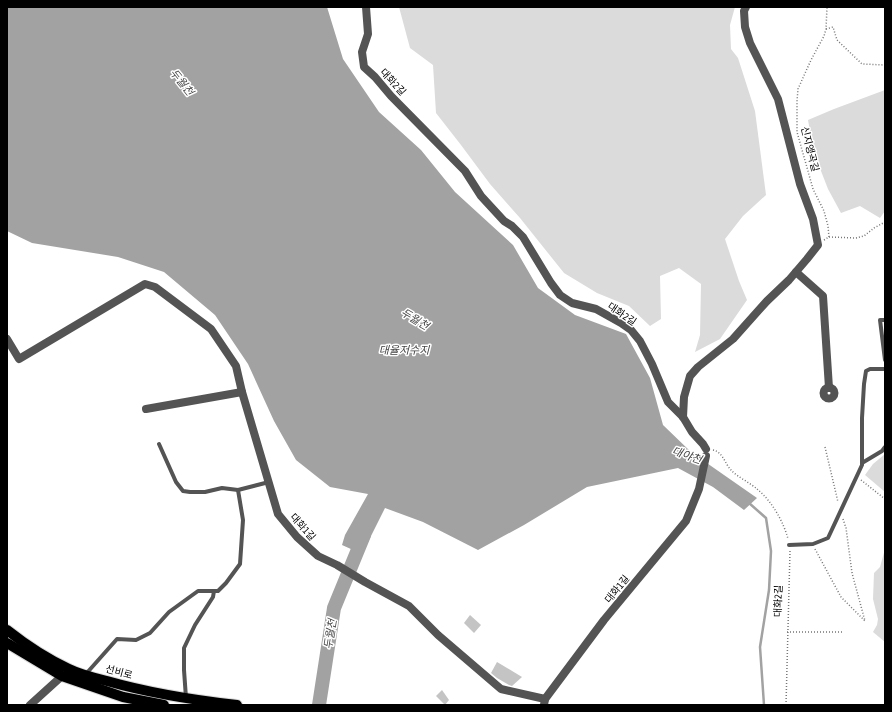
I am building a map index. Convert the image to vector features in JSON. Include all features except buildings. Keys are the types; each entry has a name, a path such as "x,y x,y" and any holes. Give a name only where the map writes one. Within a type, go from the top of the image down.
{"main road":[{"name":"선비로","path":"7,630 44,656 70,670 85,675 165,695 220,704 236,705"},
{"path":"7,643 62,676 123,697 164,705"}],"street":[{"name":"대화2길","path":"366,7 368,34 362,52 364,67 465,171 481,196 504,221 512,226 523,237 560,295 572,303 596,309 631,330 640,341 652,364 668,402 683,417 692,432 704,444 706,452"},
{"path":"683,417 684,397 690,376 698,367 733,339 789,280 818,244 813,219 800,184 778,99 748,38 745,27 744,11 746,7"},
{"path":"796,272 822,296 829,388"},
{"name":"대화1길","path":"7,339 19,359 145,284 155,287 211,329 236,366 258,450 278,514 297,537 318,556 337,565 364,582 409,606 438,635 502,689 544,702 604,620 686,521 699,489 706,452"},
{"path":"146,409 242,392"},
{"path":"30,705 62,676"}],"lane":[{"path":"885,320 880,320 885,360"},
{"path":"789,546 812,544 828,538 862,465 862,418 866,372 870,369 885,369"},
{"path":"159,444 176,482 183,490 190,492 205,492 222,488 238,490 269,482"},
{"path":"862,463 882,451 885,447"},
{"path":"85,675 117,639 136,640 150,633 169,612 198,591 218,591 226,583 240,564 243,520 238,490"},
{"path":"186,698 184,648 195,625 213,597 214,591"}],"path":[{"name":"신지앵곡길","path":"827,7 826,29 824,36 798,89 797,132 813,189 824,211 829,237"},
{"path":"826,29 833,27 837,40 862,64 885,65"},
{"path":"818,244 829,237 856,238 864,236 885,222"},
{"path":"812,544 841,597 865,621 852,573 846,528 840,511 825,447"},
{"name":"대화2길","path":"706,452 716,451 723,458 730,470 759,490 774,506 786,533 790,550 786,705"},
{"path":"857,477 885,499"},
{"path":"788,632 842,632"}],"shaded area":[{"path":"399,7 735,7 730,25 731,49 738,58 755,111 766,195 743,216 725,239 747,300 720,339 695,352 700,335 701,284 679,268 660,276 661,319 650,326 629,306 597,293 564,273 520,218 490,184 436,113 433,65 410,48"},
{"path":"885,90 885,211 880,218 860,206 841,213 828,189 814,153 808,120"},
{"path":"885,454 885,492 865,475 873,464"},
{"path":"885,549 885,642 873,632 877,625 878,619 873,599 874,573 880,567"}],"water":[{"name":"대율저수지","path":"7,7 327,7 343,59 379,112 421,150 455,192 513,245 538,288 575,315 626,334 650,378 663,425 691,452 757,498 744,510 713,487 678,468 587,487 524,525 478,550 423,522 385,508 362,554 342,545 345,535 368,494 330,487 296,460 274,421 248,364 215,315 164,272 118,257 32,243 7,231"}],"waterway":[{"name":"대야천","path":"749,503 766,518 771,551 769,590 760,647 764,705"},
{"name":"두월천","path":"319,705 334,608 364,535"}]}
